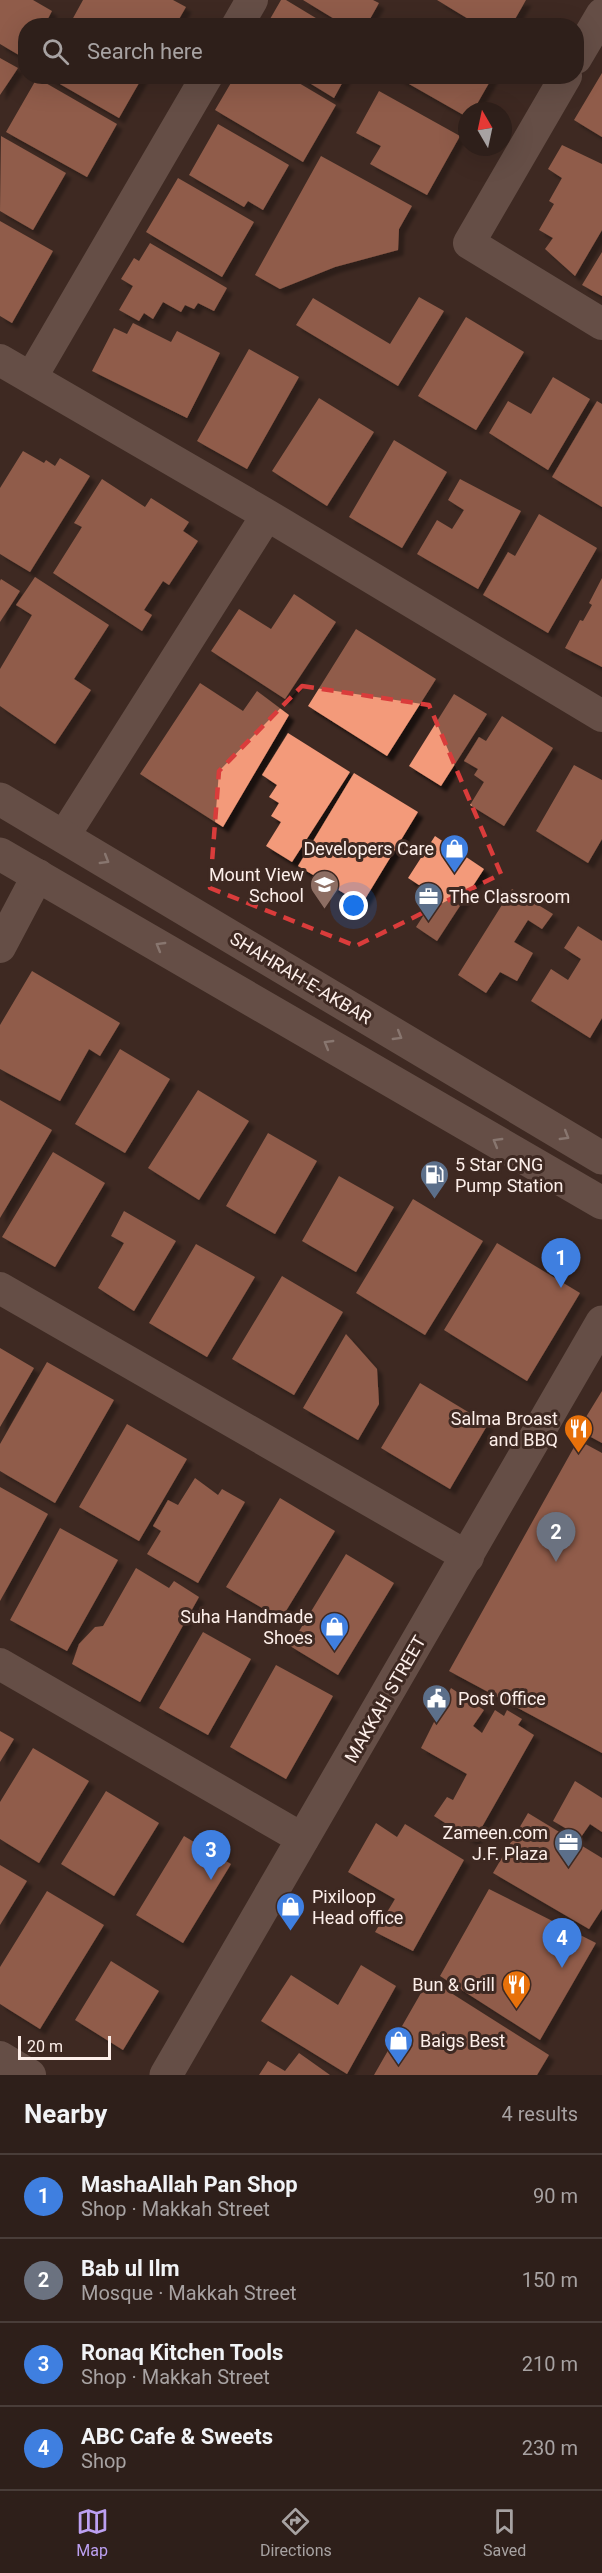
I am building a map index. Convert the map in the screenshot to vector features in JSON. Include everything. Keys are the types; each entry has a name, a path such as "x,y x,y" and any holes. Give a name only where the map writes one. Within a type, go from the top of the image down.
{"main road":[{"name":"SHAHRAH-E-AKBAR","path":"0,799 602,1158"},
{"path":"0,854 602,1203"},
{"name":"MAKKAH STREET","path":"166,2075 602,1322"}],"street":[{"path":"242,18 252,0"},
{"path":"584,44 602,14"},
{"path":"32,378 202,84"},
{"path":"561,84 470,243 602,324"},
{"path":"0,360 267,514 602,716"},
{"path":"64,836 267,514"},
{"path":"0,946 38,875"},
{"path":"0,1288 468,1557"},
{"path":"0,1665 303,1839"},
{"path":"0,2057 30,2075"}],"highlighted area":[{"path":"302,686 429,705 501,874 356,946 210,888 219,771"}],"building":[{"path":"0,0 33,0 52,11 48,18 18,18 18,54 0,44"},
{"path":"83,0 173,0 186,7 180,18 73,18"},
{"path":"281,0 286,0 316,18 271,18"},
{"path":"303,0 373,0 379,3 371,18 333,18"},
{"path":"437,0 526,0 516,18 467,18"},
{"path":"0,58 18,68 0,95"},
{"path":"602,73 602,137 574,120"},
{"path":"34,84 47,84 117,124 87,177 6,132"},
{"path":"60,84 138,84 119,118"},
{"path":"230,84 301,84 336,105 303,162 215,110"},
{"path":"311,84 342,84 334,98"},
{"path":"409,84 488,84 478,102 458,102 458,112"},
{"path":"379,91 458,135 458,140 427,195 370,164 381,146 356,133"},
{"path":"218,124 289,165 263,210 248,201 244,207 189,175"},
{"path":"1,136 66,173 33,230 0,211"},
{"path":"562,145 602,164 602,230 575,276 545,249 553,238 539,230 554,204 549,201 562,178 548,169"},
{"path":"321,156 412,206 399,229 398,250 335,267 280,289 255,275"},
{"path":"178,178 254,222 222,277 146,232"},
{"path":"0,221 53,251 12,323 0,316"},
{"path":"150,243 227,288 214,311 198,303 194,309 185,305 181,312 163,302 153,319 144,313 139,321 119,310 133,286 121,279 134,258 139,261"},
{"path":"602,252 602,296 582,285"},
{"path":"419,297 444,311 398,386 296,325 313,298 390,344"},
{"path":"466,317 524,352 476,430 418,396"},
{"path":"133,323 171,342 177,331 220,353 187,418 92,371 114,328 127,334"},
{"path":"249,349 299,377 247,469 197,441"},
{"path":"553,377 590,399 548,470 489,433 508,401 531,414"},
{"path":"319,398 374,432 327,506 272,471"},
{"path":"597,401 602,404 602,507 552,477"},
{"path":"394,440 447,472 402,548 349,517"},
{"path":"23,451 44,463 46,460 55,466 60,458 90,476 30,572 0,554 0,488"},
{"path":"102,479 145,507 151,498 189,522 183,531 198,541 169,585 163,581 144,610 152,615 142,631 53,573 82,527 74,523"},
{"path":"460,479 521,511 478,589 417,554 437,520 452,529 464,510 448,500"},
{"path":"539,514 597,548 548,633 483,595 508,552 515,556"},
{"path":"35,577 109,625 74,679 91,690 55,744 0,706 0,669 32,615 16,605"},
{"path":"602,578 602,667 565,648 580,620 583,621 592,605 589,603"},
{"path":"1,579 20,591 0,622 0,581"},
{"path":"294,594 336,622 285,699 211,651 239,609 271,629"},
{"path":"356,629 436,679 387,756 308,706"},
{"path":"200,683 243,711 257,691 289,715 223,827 140,774"},
{"path":"454,694 487,714 441,786 409,766"},
{"path":"502,716 553,748 504,826 470,805 484,782 474,775 478,769 464,761 479,737 486,741"},
{"path":"288,733 350,772 292,862 266,846 281,822 271,816 279,803 269,797 277,785 262,775"},
{"path":"574,765 602,780 602,839 588,863 536,831"},
{"path":"354,773 418,812 362,904 298,866"},
{"path":"435,836 484,869 437,941 416,927 436,896 408,878"},
{"path":"512,889 553,914 542,929 528,920 514,942 533,953 517,981 500,972 486,993 458,975"},
{"path":"578,926 602,941 602,1018 590,1038 531,1001 551,969 568,980 581,959 564,948"},
{"path":"32,971 120,1023 100,1056 89,1049 60,1101 0,1069 0,1025"},
{"path":"120,1049 170,1079 125,1153 75,1124"},
{"path":"198,1090 249,1121 199,1200 148,1168"},
{"path":"0,1100 52,1130 0,1218"},
{"path":"268,1133 317,1161 275,1234 226,1206"},
{"path":"53,1152 105,1183 55,1267 2,1237"},
{"path":"339,1176 394,1207 356,1272 302,1241"},
{"path":"413,1199 483,1241 425,1335 356,1293"},
{"path":"124,1211 176,1241 134,1311 98,1288 124,1243 111,1236"},
{"path":"497,1243 580,1293 527,1381 444,1330"},
{"path":"196,1244 255,1277 207,1357 149,1323"},
{"path":"282,1276 343,1312 294,1395 232,1359"},
{"path":"346,1334 377,1369 379,1404 358,1440 303,1408"},
{"path":"0,1348 34,1368 0,1427"},
{"path":"47,1362 114,1400 55,1503 0,1471 0,1444"},
{"path":"420,1383 488,1424 450,1489 381,1448"},
{"path":"602,1391 602,1443 578,1430"},
{"path":"127,1424 187,1459 139,1541 79,1507"},
{"path":"578,1440 602,1453 602,1753 449,1671"},
{"path":"195,1478 218,1495 222,1489 245,1502 198,1583 147,1554 161,1531 153,1526 168,1500 178,1505"},
{"path":"0,1487 48,1514 0,1601"},
{"path":"280,1498 335,1531 281,1619 226,1587"},
{"path":"60,1528 118,1560 67,1651 10,1620"},
{"path":"346,1554 394,1583 338,1675 290,1646"},
{"path":"136,1568 169,1588 174,1581 199,1597 140,1702 72,1664 79,1644 95,1627 103,1626"},
{"path":"203,1632 251,1659 208,1735 159,1708"},
{"path":"276,1665 333,1696 286,1779 230,1747"},
{"path":"451,1688 484,1710 473,1726 482,1733 495,1710 504,1716 507,1710 522,1719 518,1725 534,1735 474,1841 434,1816 447,1797 453,1800 467,1774 421,1748"},
{"path":"0,1731 14,1739 0,1762"},
{"path":"33,1748 89,1781 39,1863 0,1839 0,1802"},
{"path":"575,1781 602,1798 602,1832 590,1824 581,1837 553,1821"},
{"path":"106,1791 159,1823 114,1896 61,1864"},
{"path":"528,1813 602,1858 602,1909 589,1929 493,1873"},
{"path":"376,1823 397,1837 405,1824 464,1860 413,1951 375,1932 395,1899 348,1872"},
{"path":"184,1836 231,1864 183,1943 136,1915"},
{"path":"0,1865 27,1881 0,1925"},
{"path":"489,1889 596,1943 540,2040 440,1976"},
{"path":"47,1891 104,1925 40,2029 0,2004 0,1967"},
{"path":"111,1961 159,1991 123,2050 75,2020"},
{"path":"361,1965 396,1986 347,2074 261,2021 291,1975 338,2005"},
{"path":"429,1979 549,2055 537,2075 374,2075"},
{"path":"299,2053 330,2075 259,2075 268,2061 285,2071"}],"place":[{"name":"Developers Care","path":"455,874"},
{"name":"Mount View School","path":"325,910"},
{"name":"The Classroom","path":"428,922"},
{"name":"5 Star CNG Pump Station","path":"434,1200"},
{"name":"MashaAllah Pan Shop","path":"561,1288"},
{"name":"Salma Broast and BBQ","path":"579,1454"},
{"name":"Bab ul Ilm","path":"556,1562"},
{"name":"Suha Handmade Shoes","path":"334,1652"},
{"name":"Post Office","path":"437,1724"},
{"name":"Zameen.com J.F. Plaza","path":"569,1868"},
{"name":"Ronaq Kitchen Tools","path":"211,1880"},
{"name":"Pixiloop Head office","path":"291,1932"},
{"name":"ABC Cafe & Sweets","path":"562,1968"},
{"name":"Bun & Grill","path":"516,2010"},
{"name":"Baigs Best","path":"399,2066"}]}
